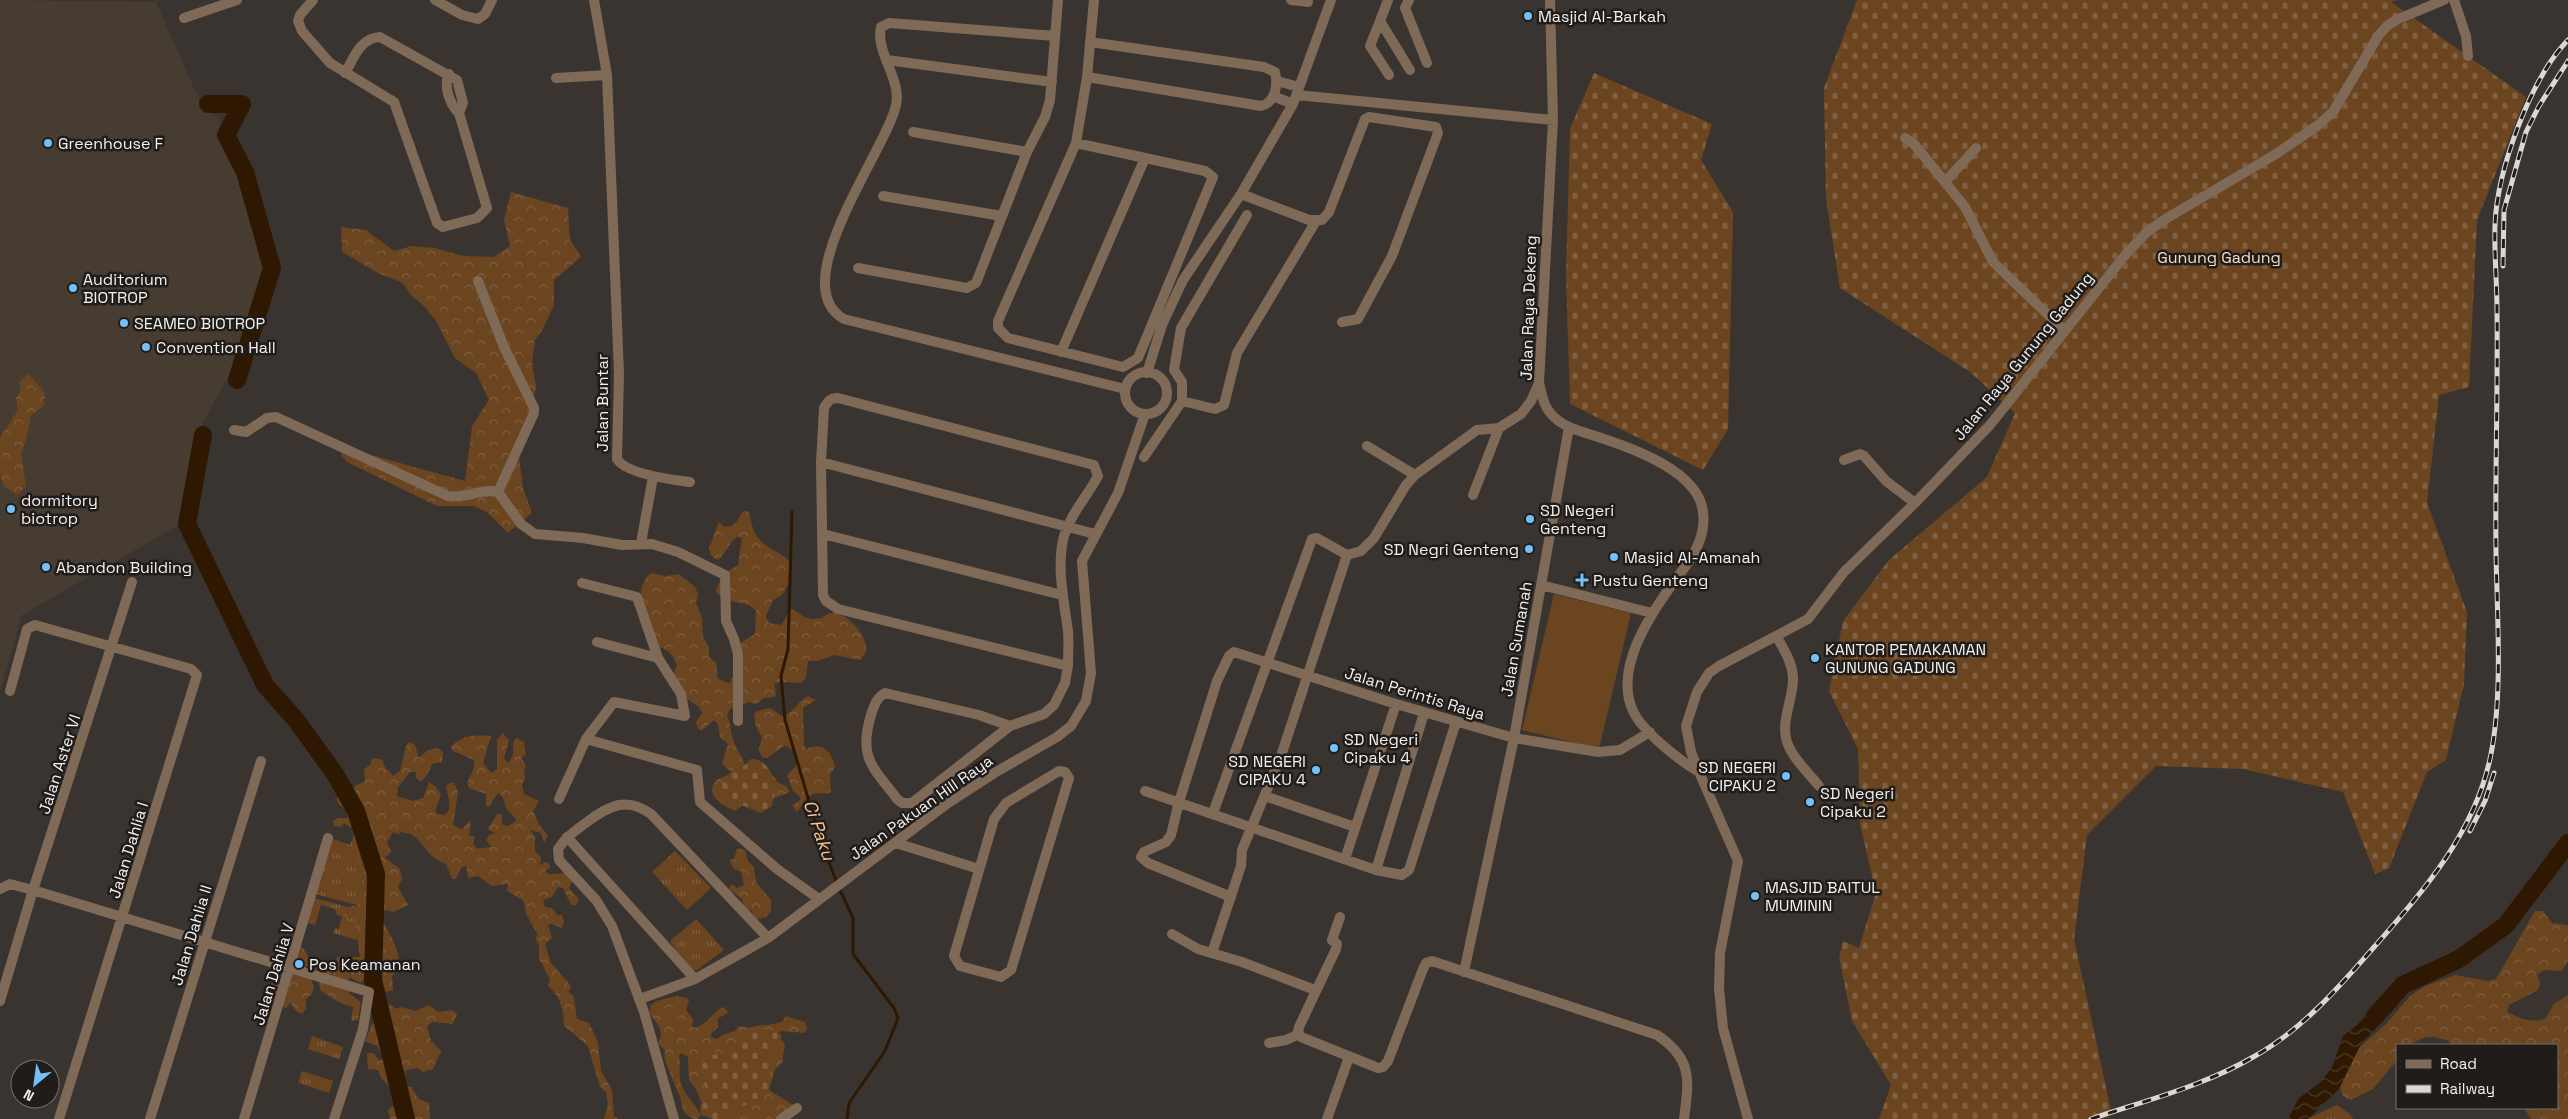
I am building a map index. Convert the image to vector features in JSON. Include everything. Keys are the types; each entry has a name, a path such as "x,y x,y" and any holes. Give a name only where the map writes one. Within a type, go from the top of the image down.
{"street":[{"path":"184,18 237,0"},
{"path":"313,0 300,15 298,21 302,31 330,63 345,73 394,102 437,223 443,227 477,218 486,208 459,113 452,106 446,82 449,74 380,38 367,39 362,44 345,73"},
{"path":"435,0 462,15 478,19 485,14 492,0"},
{"name":"Jalan Buntar","path":"594,0 607,75 619,373 617,459 620,464 653,477"},
{"path":"858,268 967,288 972,287 976,283 1027,152 1045,117 1052,82 1058,0"},
{"path":"1076,143 1205,171 1210,174 1213,182 1138,358 1123,367 1008,338 998,328 998,321 1076,143 1087,76 1094,0"},
{"path":"1291,0 1308,2"},
{"path":"1147,373 1162,325 1180,288 1240,194 1296,95 1331,0"},
{"path":"1388,0 1370,46 1389,76"},
{"path":"1409,0 1405,8 1427,63"},
{"name":"Jalan Raya Dekeng","path":"1550,0 1552,120 1539,382 1544,405 1550,414 1569,427 1625,446 1660,464 1682,477 1699,496 1704,513 1701,540 1693,556 1640,632 1635,649 1628,694 1633,712 1650,732 1683,763 1699,772"},
{"name":"Jalan Raya Gunung Gadung","path":"1748,1119 1723,1028 1719,989 1720,953 1738,861 1691,752 1686,726 1697,692 1709,673 1719,666 1808,619 1844,572 1915,503 1990,425 2126,254 2148,231 2276,154 2318,126 2333,112 2378,36 2387,26 2444,0"},
{"path":"2454,0 2466,36 2468,56"},
{"path":"1380,21 1410,70"},
{"path":"1055,36 884,24 880,32 897,103 890,128 863,172 840,221 826,272 825,289 832,311 844,319 1125,389"},
{"path":"1087,76 1261,106 1273,96 1277,81 1275,72 1264,67 1090,42"},
{"path":"887,60 1052,82"},
{"path":"556,78 607,75"},
{"path":"1277,81 1296,95"},
{"path":"1273,96 1296,95 1552,120"},
{"path":"1240,194 1316,221 1322,220 1329,212 1365,119 1369,117 1436,126 1438,133 1392,256 1358,318 1342,322"},
{"path":"913,132 1027,152"},
{"path":"1905,138 1914,144 1965,207 1993,262 2065,331"},
{"path":"1945,182 1976,148"},
{"path":"1061,352 1145,158"},
{"path":"883,196 1002,216"},
{"path":"1144,457 1182,401 1182,382 1174,370 1181,328 1247,215"},
{"path":"1182,401 1215,409 1224,405 1237,353 1316,221"},
{"path":"478,281 504,347 534,408 534,413 498,492"},
{"path":"1147,373 1153,374 1163,382 1166,395 1165,401 1157,411 1144,414 1129,406 1125,389 1133,377 1147,373"},
{"path":"1213,813 1231,768 1312,539 1317,538 1347,555 1361,551 1374,538 1406,485 1415,475 1477,430 1499,428 1521,414 1531,401 1539,382"},
{"path":"1010,726 979,715 885,693 876,702 866,733 866,749 871,764 896,799 907,804 1010,726 1044,714 1054,705 1065,683 1068,666 1068,634 1062,595 1062,549 1068,528 1083,496 1098,476 1094,465 1089,462 832,398 824,408 821,462 823,595 832,606 1068,666"},
{"name":"Jalan Pakuan Hill Raya","path":"640,1000 695,979 768,938 976,784 1057,738 1070,726 1086,701 1092,673 1082,561 1118,494 1144,414"},
{"path":"234,430 246,432 267,418 276,417 448,496 457,498 485,490 498,492 521,524 534,534 583,538 622,545 640,543 668,548 726,576 724,607 726,621 738,654 738,721"},
{"name":"Jalan Sumanah","path":"1464,972 1514,738 1569,427"},
{"path":"1473,495 1499,428"},
{"path":"1366,446 1415,475"},
{"path":"1844,460 1860,454 1864,456 1886,481 1915,503"},
{"path":"821,462 1095,534"},
{"path":"640,543 653,477 690,482"},
{"path":"823,534 1062,595"},
{"path":"1212,953 1232,897 1241,866 1242,850 1281,756 1347,555"},
{"name":"Jalan Aster VI","path":"0,1002 33,890 113,647 132,582"},
{"path":"559,799 586,739 614,702 684,716 681,694 658,658 637,597 582,582"},
{"path":"1541,585 1652,613"},
{"path":"10,691 27,629 32,625 113,647"},
{"path":"1777,637 1789,659 1793,678 1785,728 1787,741 1794,757 1819,786"},
{"path":"597,642 658,658"},
{"name":"Jalan Dahlia I","path":"59,1119 197,676 191,669 113,647"},
{"name":"Jalan Perintis Raya","path":"1232,897 1142,859 1144,852 1161,846 1169,839 1217,680 1229,656 1239,652 1424,713 1514,738 1598,752 1620,750 1650,732"},
{"path":"1345,859 1396,704"},
{"path":"1376,870 1424,713"},
{"path":"1145,791 1376,870 1402,875 1409,870 1456,722"},
{"path":"586,739 697,770 700,802 776,869 823,896"},
{"name":"Jalan Dahlia II","path":"150,1119 261,761"},
{"path":"1056,772 1065,772 1069,778 1011,970 1001,977 960,966 955,960 979,869 994,819 1000,809 1056,772"},
{"path":"1265,796 1356,827"},
{"path":"674,1119 640,1000 608,918 596,900 558,857 558,849 567,837 610,806 627,803 643,808 768,938"},
{"path":"567,837 695,979"},
{"name":"Jalan Dahlia V","path":"244,1119 328,838"},
{"path":"896,843 979,869"},
{"path":"0,889 10,884 33,890 369,992 364,1029 334,1119"},
{"path":"1299,1034 1299,1027 1315,990 1336,949 1337,944 1332,940 1340,918"},
{"path":"1172,934 1198,949 1315,990"},
{"path":"1269,1043 1286,1040 1299,1034 1378,1068 1386,1064 1426,963 1432,960 1642,1029 1668,1042 1686,1064 1687,1093 1684,1119"},
{"path":"1327,1119 1349,1056"},
{"path":"781,1119 797,1108"}],"shaded area":[{"name":"SEAMEO BIOTROP","path":"0,0 156,2 200,102 219,119 267,267 228,378 197,432 182,523 22,615 0,692"}],"green space":[{"name":"Gunung Gadung","path":"1857,0 2397,0 2391,2 2526,97 2477,220 2469,387 2439,395 2427,503 2467,612 2464,684 2446,760 2427,772 2389,868 2375,874 2343,792 2243,769 2156,766 2087,835 2074,939 2112,1115 2102,1119 1879,1119 1891,1085 1852,1021 1839,957 1843,941 1859,948 1876,893 1860,824 1858,749 1829,691 1843,621 1889,560 1987,477 2015,413 1970,372 1840,288 1826,199 1824,88"},
{"path":"1594,73 1712,124 1701,160 1733,212 1728,429 1703,470 1570,404 1566,275 1570,129"},
{"path":"511,192 568,208 570,240 581,257 554,280 554,305 543,329 535,340 532,363 536,386 528,428 519,457 523,488 532,513 508,533 487,512 474,506 437,506 347,462 341,455 344,449 353,450 465,481 472,426 489,400 476,373 455,358 436,321 425,307 410,294 403,283 378,273 342,252 341,227 366,230 394,251 412,246 435,248 463,256 494,257 510,246 504,220"},
{"path":"29,374 45,393 44,406 31,415 26,440 21,453 26,486 18,495 4,487 0,475 0,438 18,410 16,398 21,390 19,382"},
{"path":"748,511 755,533 759,539 791,563 789,583 782,595 773,600 766,616 769,623 781,625 791,609 812,619 836,613 857,627 864,639 866,650 860,660 834,655 818,661 808,661 806,677 801,683 779,682 774,684 775,697 764,698 756,704 749,702 730,709 727,715 732,735 746,771 769,777 773,776 777,782 786,786 790,792 775,798 744,804 735,811 716,799 712,790 717,780 731,772 722,764 728,744 720,737 718,724 714,720 701,731 697,727 696,722 702,713 699,707 684,697 672,678 677,665 673,657 665,649 652,646 644,618 641,598 645,580 651,573 666,576 679,574 695,587 698,594 696,603 702,618 703,637 709,647 709,657 716,663 718,678 729,684 734,675 737,645 755,634 756,611 747,604 724,599 716,590 723,574 738,565 742,538 737,537 734,539 718,560 711,556 709,548 719,522 724,527 731,526 737,521 742,512"},
{"path":"1554,594 1631,613 1599,749 1522,730"},
{"path":"808,696 816,700 803,708 804,746 807,749 822,747 826,749 835,767 830,775 831,792 810,795 805,799 797,812 792,806 800,800 800,797 793,791 787,775 796,766 794,753 785,745 767,758 762,757 759,750 762,737 756,727 754,715 757,711 770,708 782,716 793,710"},
{"path":"503,733 509,741 504,758 507,763 512,757 513,743 516,738 524,742 526,754 521,758 526,765 524,771 525,779 522,784 524,794 539,801 533,811 540,826 548,835 544,843 541,833 530,830 535,837 535,851 541,857 540,865 545,862 549,863 550,867 545,871 548,874 568,873 572,882 569,888 579,899 576,905 571,905 563,888 558,887 552,897 543,900 545,907 552,908 557,915 562,915 564,921 562,928 552,924 548,925 552,938 545,944 551,963 571,986 569,992 574,997 577,1019 589,1023 598,1042 601,1071 612,1090 614,1116 618,1119 604,1119 608,1104 606,1092 600,1087 588,1046 564,1026 560,1004 556,994 548,986 550,978 539,960 539,945 535,938 538,935 526,914 524,901 507,891 508,884 492,886 478,876 468,878 466,866 461,868 456,879 452,879 446,864 432,856 409,833 403,833 399,830 400,835 393,832 387,842 391,851 389,855 384,857 400,869 402,879 398,887 408,905 394,912 385,910 380,915 398,954 399,962 392,976 393,990 385,992 370,984 365,962 365,978 361,983 349,977 348,983 351,988 348,993 361,1002 358,1020 351,1021 353,1007 336,1000 320,990 319,983 327,977 313,967 300,966 294,956 299,945 304,949 313,964 316,963 332,970 335,968 337,957 360,957 357,937 353,934 356,920 354,918 348,919 342,913 346,908 361,904 365,867 363,862 350,855 353,851 352,843 355,842 352,828 344,823 340,827 334,826 333,821 338,818 348,818 346,810 337,802 337,794 352,797 355,807 363,816 363,810 355,803 353,790 355,786 365,781 364,769 370,765 373,758 383,760 384,766 393,776 400,771 406,746 409,742 415,745 419,758 428,750 438,748 443,752 442,762 432,764 427,775 421,781 416,778 416,772 410,772 398,787 397,796 412,801 423,798 429,782 436,787 441,795 435,811 438,814 445,815 449,809 446,787 449,783 454,783 458,792 453,825 462,829 471,820 469,835 475,837 473,843 476,848 491,847 486,840 489,835 495,833 488,829 498,813 502,815 502,824 508,826 516,821 498,793 489,807 486,806 486,794 469,788 467,783 474,768 474,760 453,751 451,747 464,738 491,736 483,763 491,773 497,769 497,740"},
{"path":"751,759 756,759 764,764 770,771 776,784 772,806 761,813 721,797 722,784 731,776 733,770 742,768"},
{"path":"358,825 369,862 365,907 315,894 330,838 350,845"},
{"path":"737,848 745,850 748,861 754,867 756,882 771,900 771,911 766,917 754,918 752,911 745,910 742,899 729,889 731,884 737,888 744,885 741,871 734,869 729,860 734,859"},
{"path":"675,851 711,888 687,910 652,872"},
{"path":"314,898 359,910 357,940 333,933 335,928 339,929 342,916 337,915 335,909 321,905 315,925 308,923"},
{"path":"2535,911 2543,911 2552,923 2568,925 2568,961 2562,971 2544,970 2537,975 2540,983 2538,990 2509,1005 2507,1012 2526,1020 2545,1019 2554,1004 2568,995 2568,1119 2531,1119 2525,1109 2558,1109 2558,1044 2450,1044 2449,1041 2439,1038 2426,1037 2412,1043 2396,1044 2396,1061 2373,1089 2351,1100 2343,1096 2338,1083 2353,1053 2387,1023 2409,997 2423,987 2455,975 2488,981 2496,979"},
{"path":"696,919 724,950 697,970 691,970 685,965 670,941"},
{"path":"291,972 309,975 314,987 312,994 306,999 306,1009 302,1014 296,1011 290,1003 286,1008 270,1002 266,996 266,989 274,982 276,976"},
{"path":"676,996 689,1000 686,1010 693,1019 692,1026 694,1028 723,1007 728,1011 727,1014 718,1018 718,1027 711,1034 711,1037 717,1039 722,1035 735,1031 739,1026 748,1028 778,1023 782,1022 786,1016 805,1022 807,1027 805,1033 782,1031 776,1034 785,1044 782,1063 775,1069 769,1090 793,1105 787,1119 715,1119 707,1092 707,1099 701,1102 696,1089 689,1080 688,1057 681,1053 679,1056 681,1084 701,1115 698,1119 694,1119 685,1113 666,1062 665,1050 658,1044 661,1035 659,1028 650,1014 650,1006 656,1001"},
{"path":"381,998 396,1009 402,1007 416,1011 429,1005 438,1012 452,1010 457,1014 453,1024 433,1022 427,1026 431,1041 441,1051 433,1069 423,1072 418,1068 406,1070 404,1086 411,1087 419,1099 429,1103 430,1119 390,1119 388,1110 395,1104 394,1092 381,1078 378,1070 368,1069 367,1053 373,1053 380,1061 384,1057 377,1046 365,1041 372,1024 380,1022 372,1005 380,1004"},
{"path":"767,1028 781,1034 781,1046 769,1057 770,1086 764,1096 740,1108 727,1119 713,1119 701,1115 700,1106 707,1092 698,1068 709,1055 724,1054 737,1047 738,1039 743,1030"},
{"path":"312,1036 343,1047 339,1059 308,1049"},
{"path":"302,1071 333,1081 329,1093 298,1083"},
{"path":"2337,1105 2350,1114 2353,1119 2307,1119"}],"water":[{"path":"2384,995 2398,1005 2361,1044 2339,1089 2308,1119 2288,1119 2299,1098 2321,1082 2332,1067 2343,1036 2358,1024"}],"waterway":[{"path":"208,104 242,104 226,135 245,172 272,268 237,380"},
{"path":"203,435 187,524 265,685 296,720 335,774 356,811 376,874 373,980 406,1119"},
{"name":"Ci Paku","path":"792,512 788,649 781,676 785,720 821,842 837,883"},
{"path":"2375,1016 2403,985 2459,959 2506,925 2568,843"},
{"name":"Ci Paku","path":"839,888 853,918 853,954 894,1008 898,1018 885,1051 849,1103 847,1119"}],"railway":[{"path":"2091,1119 2175,1092 2216,1076 2255,1056 2289,1033 2334,992 2412,903 2446,858 2474,808 2484,782 2491,754 2495,730 2498,680 2495,236 2497,203 2509,153 2529,101 2554,57 2568,40"},
{"path":"2503,266 2504,210 2526,132 2539,106 2568,61"},
{"path":"2470,831 2485,801 2494,773"}],"place":[{"name":"Masjid Al-Barkah","path":"1528,16"},
{"name":"Greenhouse F","path":"48,143"},
{"name":"Auditorium BIOTROP","path":"73,288"},
{"name":"SEAMEO BIOTROP","path":"124,323"},
{"name":"Convention Hall","path":"146,347"},
{"name":"dormitory biotrop","path":"11,509"},
{"name":"SD Negeri Genteng","path":"1530,519"},
{"name":"SD Negri Genteng","path":"1529,549"},
{"name":"Masjid Al-Amanah","path":"1614,557"},
{"name":"Abandon Building","path":"46,567"},
{"name":"Pustu Genteng","path":"1582,580"},
{"name":"KANTOR PEMAKAMAN GUNUNG GADUNG","path":"1815,658"},
{"name":"SD Negeri Cipaku 4","path":"1334,748"},
{"name":"SD NEGERI CIPAKU 4","path":"1316,770"},
{"name":"SD NEGERI CIPAKU 2","path":"1786,776"},
{"name":"SD Negeri Cipaku 2","path":"1810,802"},
{"name":"MASJID BAITUL MUMININ","path":"1755,896"},
{"name":"Pos Keamanan","path":"299,964"}]}
